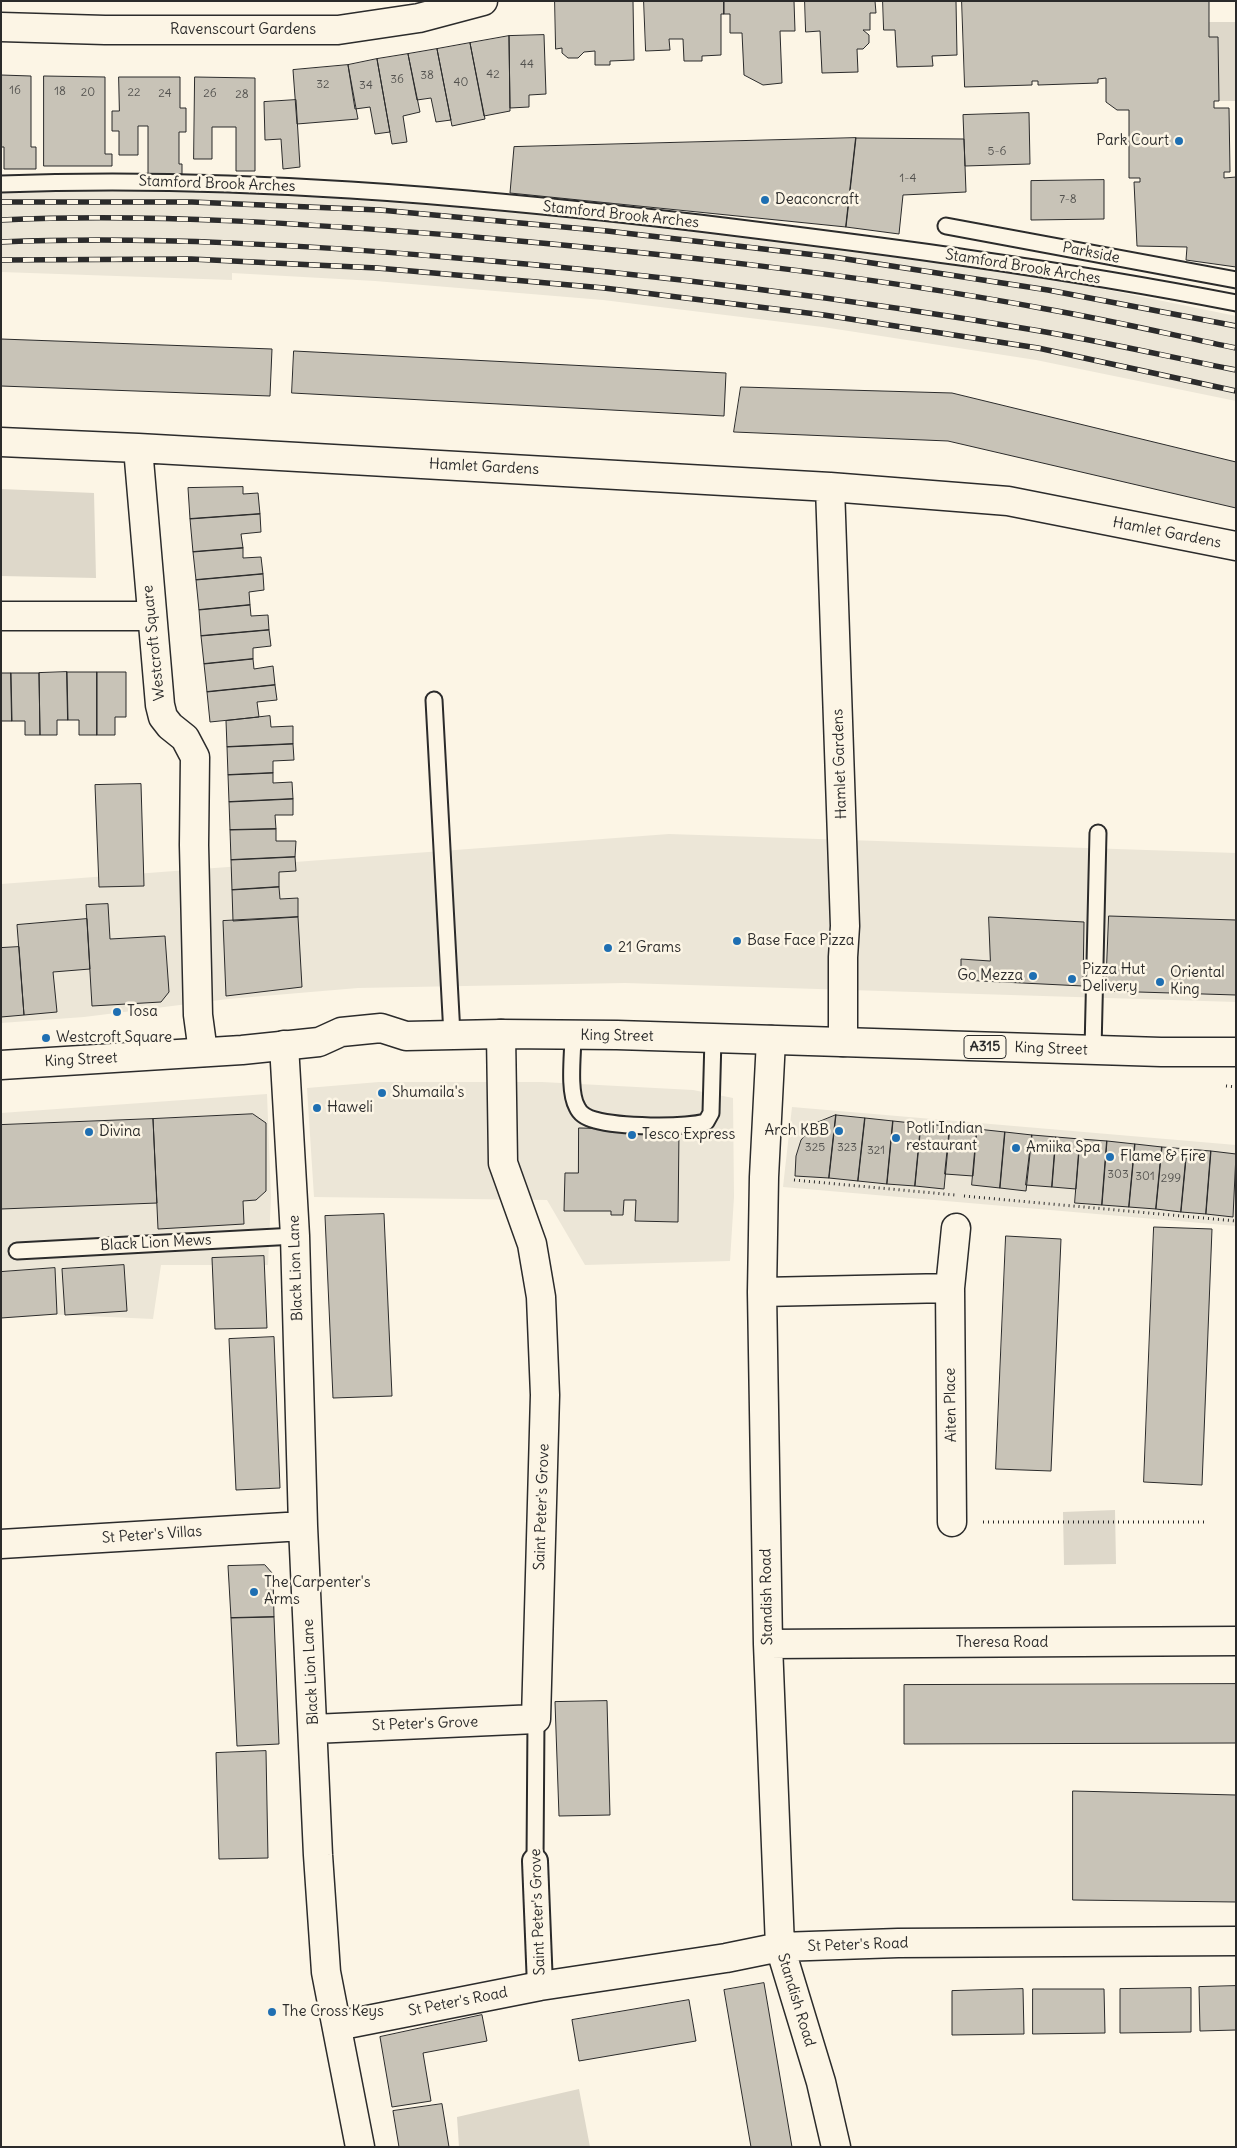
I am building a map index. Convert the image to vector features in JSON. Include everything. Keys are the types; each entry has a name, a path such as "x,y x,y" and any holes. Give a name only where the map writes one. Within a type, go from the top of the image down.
{"street":[{"name":"Ravenscourt Gardens","path":"1,27 105,30 338,30 419,18 482,1"},
{"path":"1,442 138,448"},
{"name":"Hamlet Gardens","path":"138,448 830,486 1008,501 1236,546"},
{"name":"Westcroft Square","path":"138,448 151,616 163,717 170,726 185,738 195,757 194,845 198,1015 203,1052"},
{"name":"Hamlet Gardens","path":"830,486 845,926 843,1042"},
{"path":"1,616 151,616"},
{"name":"King Street","path":"1,1065 203,1052 319,1042 341,1032 381,1028 406,1036 573,1035 1093,1050 1236,1052"},
{"name":"Saint Peter's Grove","path":"501,1034 502,1157 532,1244 541,1297 545,1395 536,1719"},
{"name":"Standish Road","path":"771,1040 764,1177 762,1292 768,1644 780,1947 821,2082 836,2147"},
{"name":"Black Lion Lane","path":"284,1045 295,1236 303,1526 318,1855 326,1972 360,2147"},
{"name":"Aiten Place","path":"952,1522 950,1288 956,1228"},
{"path":"762,1292 950,1288"},
{"name":"St Peter's Villas","path":"1,1544 303,1526"},
{"name":"Theresa Road","path":"768,1644 1236,1641"},
{"name":"St Peter's Grove","path":"313,1728 536,1719"},
{"name":"Saint Peter's Grove","path":"535,1861 540,1986"},
{"name":"St Peter's Road","path":"337,2026 540,1986 726,1958 780,1947 898,1943 1236,1941"}],"lane":[{"name":"Stamford Brook Arches","path":"1,184 85,181 201,182 376,191 601,212 969,258 1236,303"},
{"name":"Parkside","path":"946,226 1236,280"},
{"path":"434,700 452,1035"},
{"path":"1093,1050 1098,833"},
{"path":"573,1035 573,1099 578,1110 585,1116 595,1120 632,1124 694,1125 706,1122 711,1113 713,1038"},
{"name":"Black Lion Mews","path":"17,1251 295,1236"},
{"name":"Saint Peter's Grove","path":"535,1861 536,1719"}],"path":[{"path":"764,1177 1236,1221"},
{"path":"952,1522 1205,1522"}],"shaded area":[{"path":"1209,22 1236,22 1236,101 1219,101 1218,37 1209,37"},
{"path":"192,188 381,199 608,219 834,245 1050,278 1236,316 1236,401 1036,360 823,327 603,300 375,281 232,273 232,280 1,272 1,192"},
{"path":"1,489 94,493 96,578 1,576"},
{"path":"669,834 1236,853 1236,1002 625,983 358,988 228,999 84,1017 1,1023 1,884"},
{"path":"379,1082 542,1082 693,1090 733,1098 734,1197 730,1261 585,1265 547,1200 314,1197 307,1088"},
{"path":"267,1094 271,1197 268,1265 161,1265 153,1319 1,1312 1,1113"},
{"path":"792,1107 1236,1145 1236,1226 783,1187"},
{"path":"1115,1510 1116,1564 1064,1565 1063,1512"},
{"path":"579,2089 590,2147 459,2147 457,2117"}],"building":[{"path":"555,1 633,1 634,60 610,61 610,65 595,65 595,51 584,52 578,58 568,58 562,53 562,48 556,49"},
{"path":"644,1 724,1 724,14 721,14 721,55 702,56 702,61 684,61 683,39 669,39 670,50 646,51"},
{"path":"724,1 794,1 795,31 780,31 782,83 763,85 744,75 742,33 730,33 730,14 724,14"},
{"path":"805,1 875,1 876,13 870,13 870,30 863,30 869,35 869,43 863,49 857,49 858,72 822,73 820,31 806,32"},
{"path":"883,1 956,1 957,55 932,56 933,66 897,67 895,30 884,30"},
{"name":"Park Court","path":"962,1 1209,1 1209,37 1218,37 1219,101 1214,101 1214,108 1229,108 1230,172 1224,172 1224,178 1236,177 1236,267 1186,260 1187,247 1137,246 1134,182 1140,182 1140,178 1129,178 1129,110 1117,110 1106,102 1106,78 1098,79 1098,83 1038,85 1038,81 1032,81 1032,85 965,87"},
{"path":"544,35 546,94 529,95 529,107 510,108 509,36"},
{"path":"509,36 510,111 484,116 470,43"},
{"path":"470,43 485,119 452,126 437,49"},
{"path":"437,49 451,120 436,122 431,98 417,100 408,54"},
{"path":"408,54 420,112 403,116 407,142 392,144 377,59"},
{"path":"377,59 390,132 375,134 370,107 355,109 348,65"},
{"path":"348,65 358,119 297,124 293,70"},
{"path":"1,75 31,76 31,147 36,147 36,169 4,169 4,147 1,147"},
{"path":"44,76 105,77 105,154 112,154 112,166 44,166"},
{"path":"119,77 180,77 180,108 186,108 186,132 179,132 179,164 182,164 182,174 148,175 148,126 138,126 138,155 119,155 119,131 112,131 112,111 119,111"},
{"path":"195,77 255,78 255,171 236,171 236,127 212,127 212,159 194,159"},
{"path":"296,100 300,167 283,169 281,139 265,140 264,102"},
{"path":"1029,113 1030,164 965,166 963,115"},
{"path":"856,138 964,139 966,192 903,195 899,234 846,227"},
{"path":"856,138 846,227 510,193 514,147"},
{"path":"1104,180 1104,219 1031,220 1031,181"},
{"path":"1,339 272,349 270,396 1,386"},
{"path":"294,351 726,373 724,416 292,393"},
{"path":"741,387 952,393 1236,462 1236,508 948,441 734,432"},
{"path":"243,487 243,494 258,493 260,514 190,519 188,488"},
{"path":"260,514 261,532 241,534 243,548 193,552 190,519"},
{"path":"243,548 243,558 261,557 263,574 196,580 193,552"},
{"path":"263,574 264,590 249,592 250,605 199,610 196,580"},
{"path":"250,605 251,616 268,615 269,630 201,636 199,610"},
{"path":"269,630 271,646 253,648 253,659 204,664 201,636"},
{"path":"253,659 254,669 273,666 275,685 207,692 204,664"},
{"path":"67,672 97,672 97,735 79,735 79,720 68,720"},
{"path":"67,672 68,720 57,720 57,735 40,735 39,673"},
{"path":"97,672 126,672 126,717 115,717 115,735 97,735"},
{"path":"1,673 11,673 12,721 1,721"},
{"path":"11,673 39,673 40,735 25,735 25,721 12,721"},
{"path":"275,685 277,700 257,702 259,717 210,722 207,692"},
{"path":"270,716 271,727 293,726 293,744 227,747 226,721"},
{"path":"293,744 294,760 273,761 273,773 228,775 227,747"},
{"path":"273,773 273,783 292,782 293,799 229,802 228,775"},
{"path":"141,784 144,886 99,887 95,785"},
{"path":"293,799 293,815 275,815 276,829 230,830 229,802"},
{"path":"276,829 276,841 296,841 295,857 231,860 230,830"},
{"path":"295,857 296,871 279,872 279,887 232,890 231,860"},
{"path":"279,887 280,899 298,898 298,917 233,921 232,890"},
{"path":"108,904 110,939 165,936 169,992 161,1002 92,1006 86,905"},
{"path":"1109,916 1236,920 1236,995 1106,991"},
{"path":"298,917 302,987 226,996 223,921"},
{"path":"989,917 1084,922 1083,986 961,980 961,959 990,961"},
{"path":"87,919 90,969 53,972 57,1012 24,1015 17,925"},
{"path":"19,947 24,1015 1,1017 1,948"},
{"path":"253,1114 266,1123 266,1191 256,1200 243,1201 244,1224 158,1229 153,1119"},
{"path":"836,1115 829,1178 795,1176 796,1156 801,1140 816,1123"},
{"path":"836,1115 865,1118 858,1181 829,1178"},
{"path":"865,1118 893,1121 887,1184 858,1181"},
{"path":"153,1119 157,1203 1,1209 1,1125"},
{"path":"893,1121 921,1124 915,1186 887,1184"},
{"path":"921,1124 950,1126 944,1189 915,1186"},
{"path":"950,1126 977,1129 973,1176 945,1174"},
{"path":"579,1128 679,1130 678,1222 635,1221 636,1200 624,1200 623,1215 611,1215 611,1211 564,1211 565,1173 578,1173"},
{"path":"977,1129 1005,1132 1000,1188 972,1185"},
{"path":"1005,1132 1032,1135 1026,1191 1000,1188"},
{"path":"1032,1135 1056,1137 1052,1187 1026,1185"},
{"path":"1056,1137 1080,1139 1076,1189 1052,1187"},
{"path":"1080,1139 1107,1141 1102,1205 1075,1203"},
{"path":"1107,1141 1135,1144 1129,1207 1102,1205"},
{"path":"1135,1144 1162,1147 1156,1209 1129,1207"},
{"path":"1162,1147 1187,1149 1181,1212 1156,1209"},
{"path":"1187,1149 1211,1151 1206,1214 1181,1212"},
{"path":"1211,1151 1236,1154 1233,1217 1206,1214"},
{"path":"384,1214 392,1396 333,1398 325,1216"},
{"path":"1154,1227 1212,1229 1202,1485 1144,1482"},
{"path":"1006,1236 1061,1239 1051,1471 996,1469"},
{"path":"264,1256 267,1328 215,1329 212,1258"},
{"path":"124,1265 127,1311 65,1315 62,1269"},
{"path":"55,1268 57,1314 1,1318 1,1272"},
{"path":"274,1337 280,1488 236,1490 229,1339"},
{"path":"265,1565 273,1574 274,1617 231,1618 228,1566"},
{"path":"274,1617 279,1744 237,1746 231,1618"},
{"path":"1236,1684 1236,1743 904,1744 904,1685"},
{"path":"607,1701 610,1815 559,1816 555,1702"},
{"path":"266,1751 268,1858 219,1859 216,1753"},
{"path":"1073,1791 1236,1795 1236,1902 1073,1900"},
{"path":"764,1983 792,2147 751,2147 724,1990"},
{"path":"1236,1986 1236,2030 1200,2031 1199,1987"},
{"path":"1191,1988 1191,2032 1120,2033 1120,1989"},
{"path":"1023,1989 1024,2034 952,2035 952,1991"},
{"path":"1033,1989 1104,1989 1105,2033 1033,2034"},
{"path":"689,2000 696,2041 579,2061 572,2020"},
{"path":"482,2015 487,2041 423,2053 431,2101 392,2107 380,2037"},
{"path":"442,2104 449,2147 399,2147 393,2111"}],"railway":[{"path":"1,202 192,202 380,210 607,231 833,257 1048,290 1236,326"},
{"path":"1,220 59,218 175,219 348,227 683,257 756,265 974,296 1093,318 1236,348"},
{"path":"1,242 115,240 286,246 400,253 676,279 968,319 1089,340 1236,370"},
{"path":"1,260 191,259 377,268 604,288 824,315 1038,348 1236,391"}],"place":[{"name":"Park Court","path":"1179,141"},
{"name":"Deaconcraft","path":"765,200"},
{"name":"Base Face Pizza","path":"737,941"},
{"name":"21 Grams","path":"608,948"},
{"name":"Go Mezza","path":"1033,976"},
{"name":"Pizza Hut Delivery","path":"1072,979"},
{"name":"Oriental King","path":"1160,982"},
{"name":"Tosa","path":"117,1012"},
{"name":"Westcroft Square","path":"46,1038"},
{"name":"Shumaila's","path":"382,1093"},
{"name":"Haweli","path":"317,1108"},
{"name":"Arch KBB","path":"839,1131"},
{"name":"Divina","path":"89,1132"},
{"name":"Tesco Express","path":"632,1135"},
{"name":"Potli Indian restaurant","path":"896,1138"},
{"name":"Amiika Spa","path":"1016,1148"},
{"name":"Flame & Fire","path":"1110,1157"},
{"name":"The Carpenter's Arms","path":"254,1592"},
{"name":"The Cross Keys","path":"272,2012"}]}
